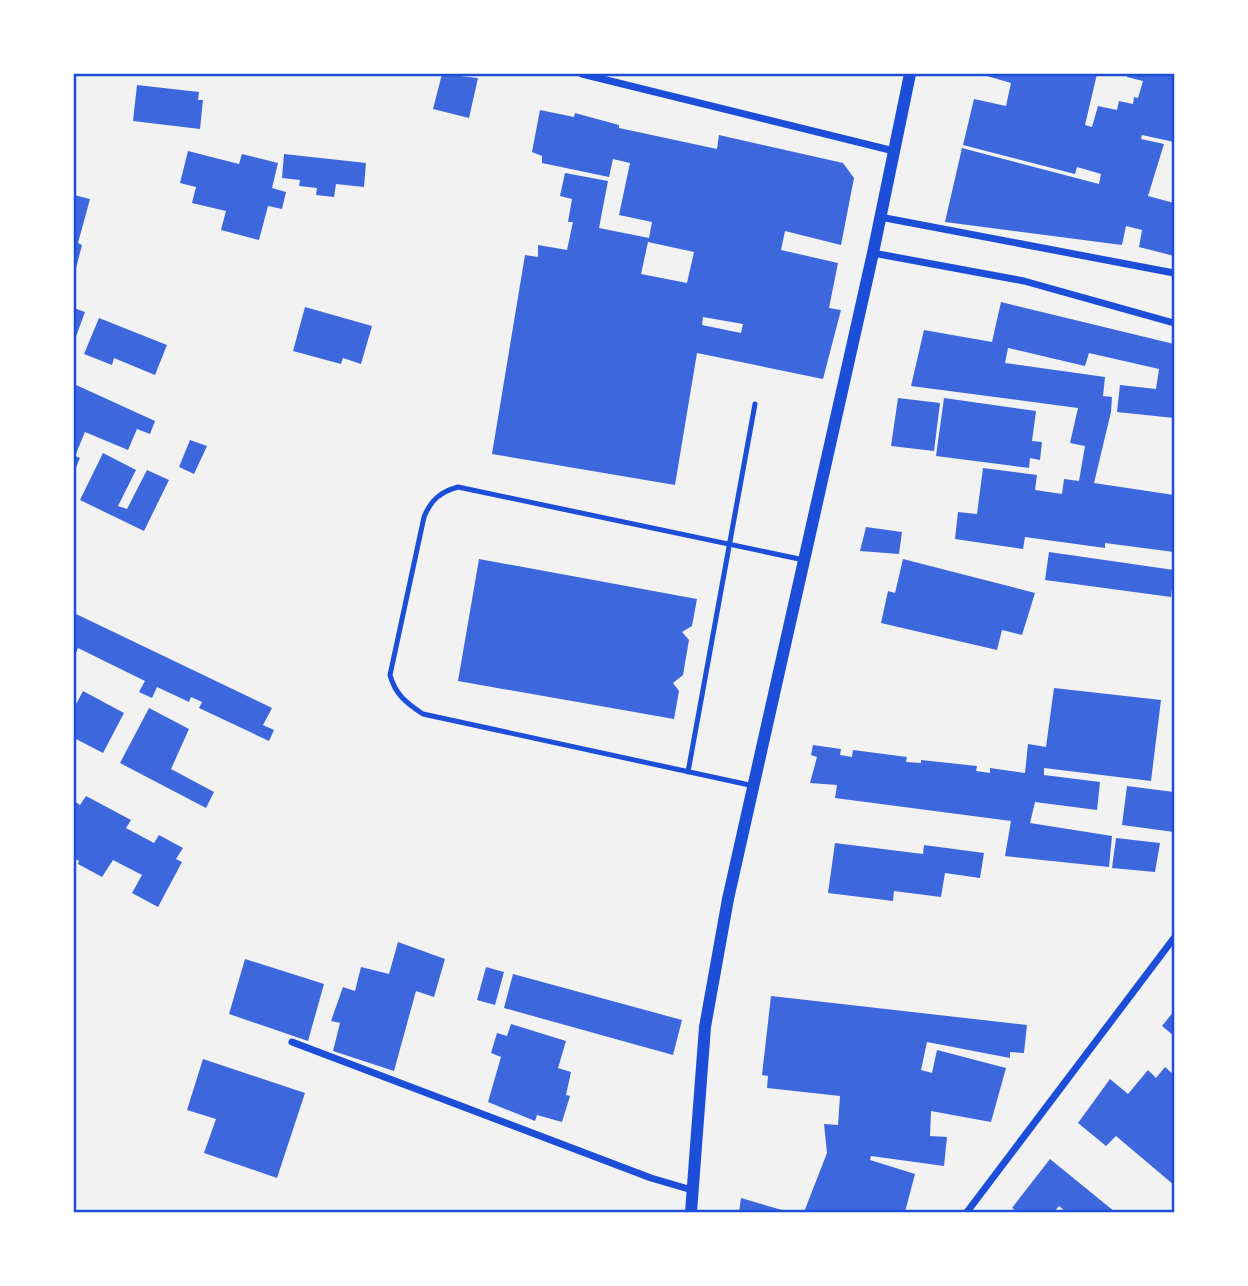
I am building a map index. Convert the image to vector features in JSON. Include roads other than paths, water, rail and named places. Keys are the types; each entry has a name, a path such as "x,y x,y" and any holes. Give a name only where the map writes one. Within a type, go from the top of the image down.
{"street":[{"path":"582,74 894,151"},
{"path":"691,1213 705,1027 728,899 873,253 909,74"},
{"path":"880,217 1174,273"},
{"path":"873,253 1024,281 1174,323"},
{"path":"967,1213 1174,938"},
{"path":"292,1042 651,1178 692,1190"}],"lane":[{"path":"688,772 755,404"},
{"path":"754,786 423,714 407,704 394,689 390,675 424,517 430,503 445,491 458,487 804,560"}]}
